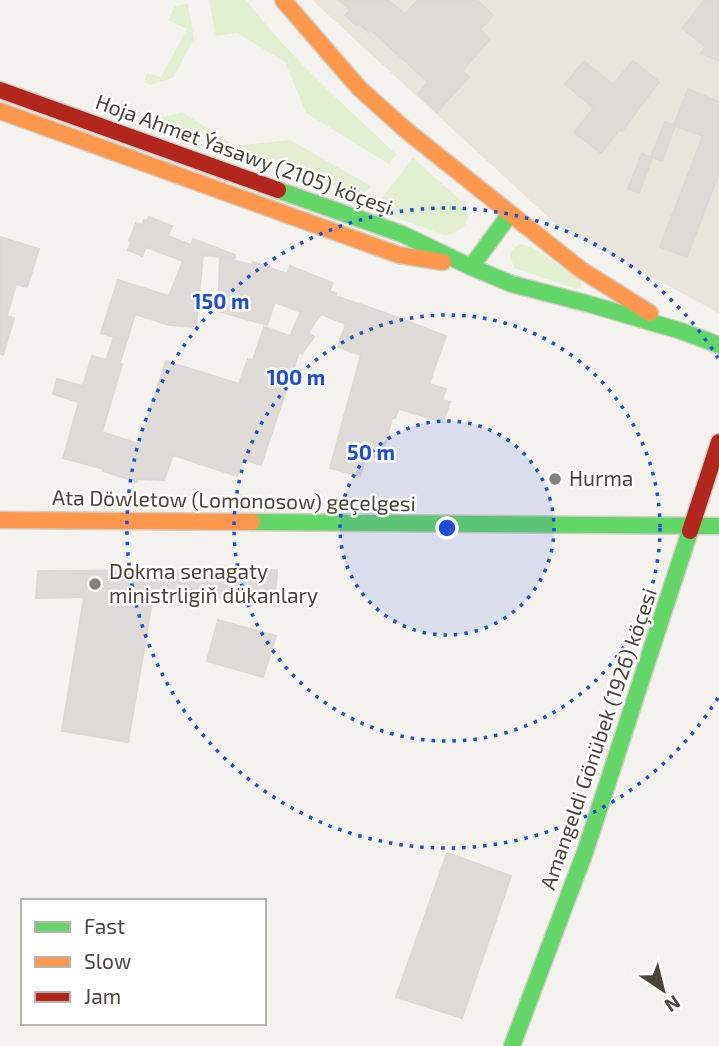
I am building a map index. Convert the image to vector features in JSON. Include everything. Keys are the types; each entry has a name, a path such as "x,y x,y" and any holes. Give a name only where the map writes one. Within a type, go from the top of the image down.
{"street":[{"name":"Hoja Ahmet Ýasawy (2105) köçesi","path":"283,0 359,88 407,131 580,269 681,331"},
{"name":"Hoja Ahmet Ýasawy (2105) köçesi","path":"0,90 402,234 471,267 524,288 589,304 719,345"},
{"name":"Hoja Ahmet Ýasawy (2105) köçesi","path":"0,111 399,255 471,267"},
{"path":"471,267 510,214"},
{"name":"Amangeldi Gönübek (1926) köçesi","path":"512,1046 585,852 719,442"},
{"name":"Ata Döwletow (Lomonosow) geçelgesi","path":"0,520 719,526"}],"shaded area":[{"path":"312,0 719,0 719,313 560,228"}],"green space":[{"path":"209,0 246,0 299,61 396,154 389,164 306,113 285,62 237,33 216,36"},
{"path":"188,4 194,39 173,78 151,85 144,82 147,73 161,77 187,29 168,20 175,6"},
{"path":"182,112 235,146 290,140 371,186 363,196 164,122 163,117"},
{"path":"413,158 465,204 468,217 464,227 443,235 373,209"},
{"path":"520,244 532,247 581,281 581,288 576,289 514,268 510,254"}],"building":[{"path":"339,0 388,0 405,14 418,0 477,0 493,15 480,30 490,39 462,71 469,77 437,112 418,94 428,82 371,30 368,32 345,15 350,10"},
{"path":"705,0 719,0 719,61 701,53 706,47 682,28"},
{"path":"584,61 613,85 633,61 659,82 622,131 620,129 601,153 574,132 594,108 565,84"},
{"path":"688,89 719,102 719,173 687,257 660,247 703,136 675,126 662,161 651,157 665,122 674,125"},
{"path":"642,154 652,158 639,193 628,189"},
{"path":"149,217 172,226 168,236 191,245 193,239 235,255 235,258 221,257 252,265 253,262 287,274 290,266 333,283 329,291 336,293 335,296 446,336 429,384 446,389 442,400 450,402 443,422 399,409 395,418 392,418 381,459 366,455 360,476 330,468 361,355 338,347 346,324 321,314 308,333 314,337 302,354 299,352 261,465 243,459 237,476 173,455 164,480 138,479 137,482 103,471 104,469 63,458 79,402 53,394 57,379 83,386 92,356 106,360 114,337 101,333 118,280 169,296 183,261 146,247 142,256 128,250 136,223 142,225 144,220 147,221","holes":["203,255 220,257 218,311 267,325 275,302 301,312 290,336 264,327 253,360 248,359 239,384 166,361 139,444 102,432 135,314 169,325 196,327"]},
{"path":"0,237 39,249 27,287 16,284 7,316 14,318 3,355 0,354"},
{"path":"277,570 275,597 142,599 152,602 128,742 62,731 84,597 36,598 38,571"},
{"path":"218,620 276,636 263,677 207,661"},
{"path":"447,853 511,876 462,1018 396,997"}],"traffic: fast":[{"path":"278,190 402,234 512,284 681,331 719,345"},
{"path":"471,267 510,214"},
{"path":"252,522 719,526"},
{"path":"512,1046 585,852 690,531"}],"traffic: slow":[{"path":"283,0 359,88 407,131 580,269 650,313"},
{"path":"0,111 399,255 443,262"},
{"path":"0,520 252,522"}],"traffic: jam":[{"path":"0,90 278,190"},
{"path":"690,531 719,442"}],"place":[{"name":"Hurma","path":"555,479"},
{"name":"Dokma senagaty ministrligiň dükanlary","path":"95,584"}]}
